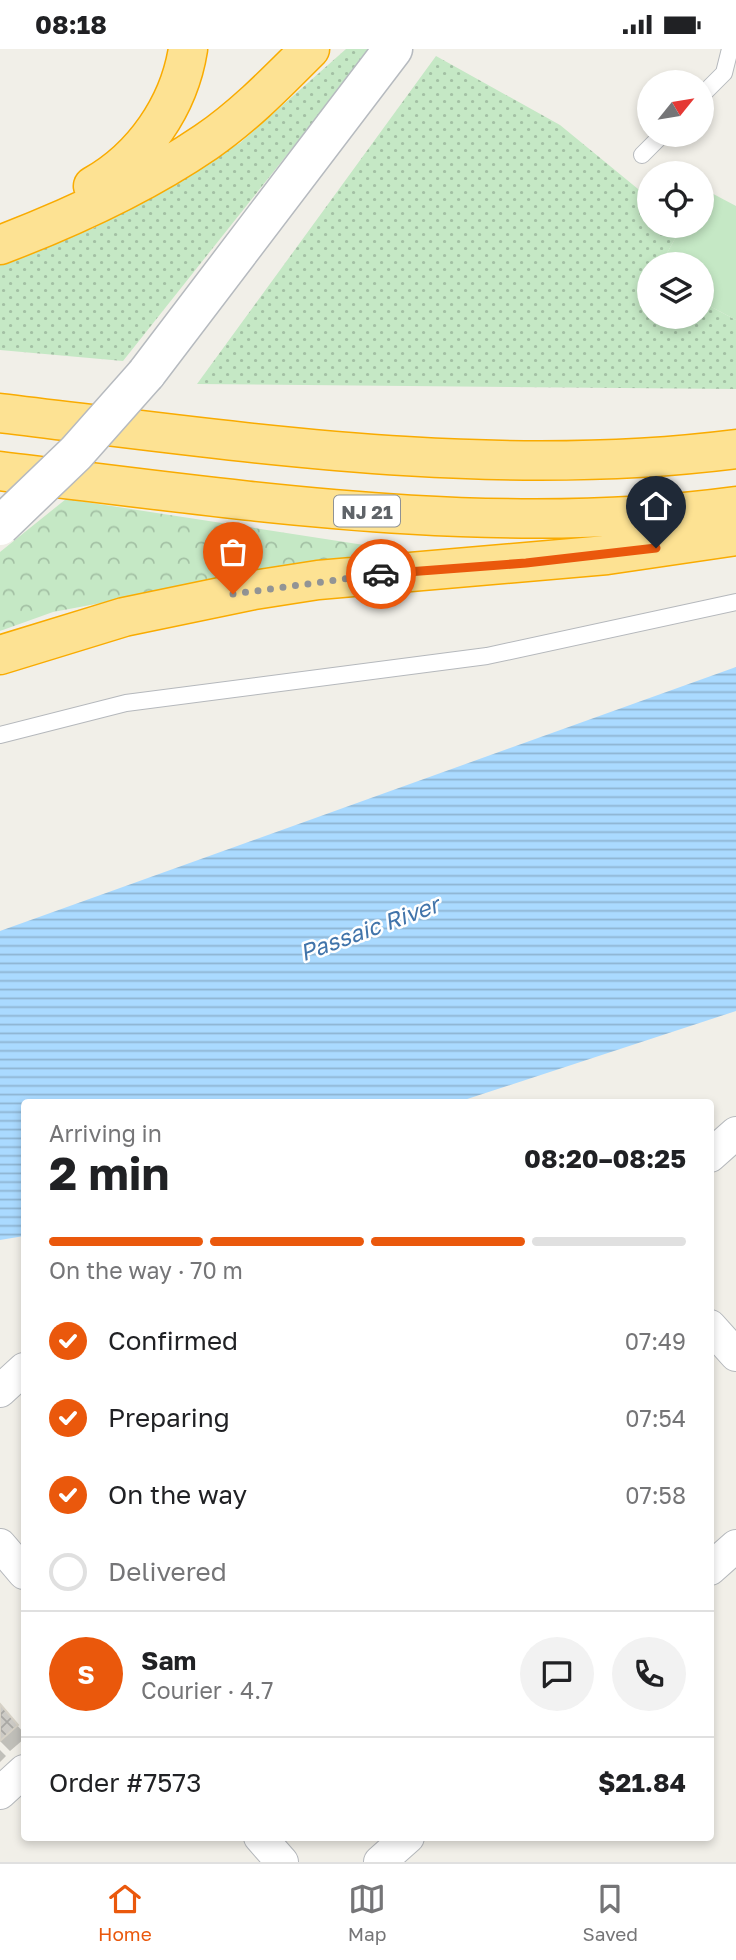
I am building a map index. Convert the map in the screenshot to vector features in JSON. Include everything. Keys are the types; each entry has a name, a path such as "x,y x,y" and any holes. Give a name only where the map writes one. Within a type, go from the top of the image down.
{"highway":[{"path":"0,235 97,184 145,142 162,121 175,95 188,49"},
{"path":"0,245 122,191 207,141 244,112 310,49"},
{"path":"0,414 254,443 439,458 606,460 678,457 736,449"},
{"name":"NJ 21","path":"0,471 250,501 450,516 608,519 736,506"},
{"path":"0,655 124,617 254,590 330,579 607,555 736,536"}],"main road":[{"path":"0,526 76,453 146,374 393,49"}],"street":[{"path":"714,1152 736,1133"},
{"path":"714,1330 736,1355"},
{"path":"0,1391 21,1372"},
{"path":"0,1545 21,1570"},
{"path":"714,1565 736,1546"},
{"path":"0,1793 21,1774"},
{"path":"264,1841 282,1862"},
{"path":"380,1862 404,1841"}],"lane":[{"path":"714,83 724,73 730,49"},
{"path":"642,155 650,147"},
{"path":"0,735 126,703 487,656 736,602"}],"green space":[{"path":"346,49 371,49 123,361 0,350 0,262 94,228 240,143"},
{"path":"436,56 560,125 637,188 637,238 675,238 668,252 637,252 637,329 714,329 714,308 736,320 736,389 197,384"},
{"path":"714,194 736,206 736,320 714,308 714,252 668,252 675,238 714,238"},
{"path":"66,499 390,549 53,612 0,631 0,552"}],"water":[{"name":"Passaic River","path":"736,667 736,1011 467,1099 21,1099 21,1236 0,1240 0,931"}],"building":[{"path":"0,1704 18,1725 0,1741"}],"way so far":[{"path":"233,594 318,580 381,574"}],"route":[{"path":"381,574 526,563 656,548"}]}
